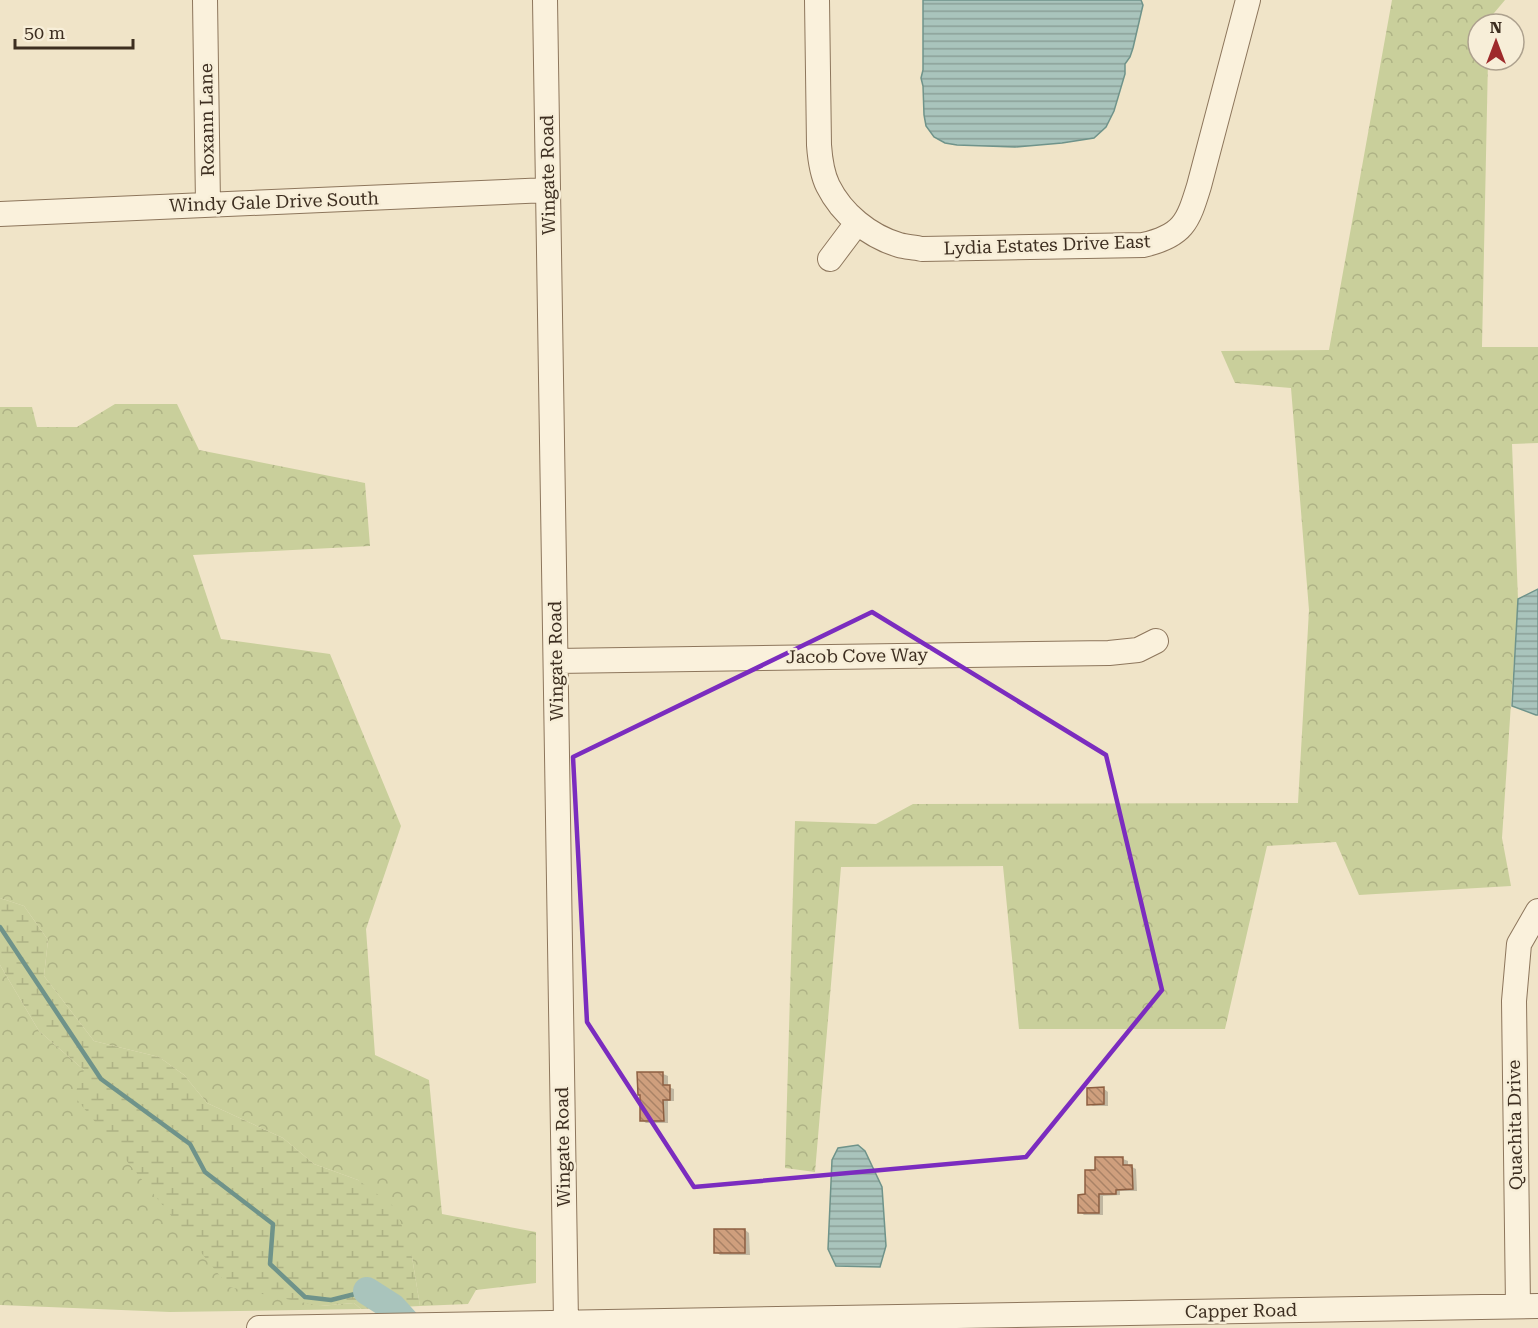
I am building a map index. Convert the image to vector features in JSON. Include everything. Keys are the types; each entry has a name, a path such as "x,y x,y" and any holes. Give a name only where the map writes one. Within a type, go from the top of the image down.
{"street":[{"name":"Roxann Lane","path":"205,0 208,204"},
{"name":"Wingate Road","path":"545,0 566,1322"},
{"name":"Lydia Estates Drive East","path":"817,0 819,145 827,184 837,202 857,223 875,236 898,245 922,249 1143,245 1159,241 1176,232 1190,214 1200,186 1248,0"},
{"name":"Windy Gale Drive South","path":"0,214 548,190"},
{"path":"830,259 857,223"},
{"name":"Jacob Cove Way","path":"556,661 1109,652 1138,650 1156,641"},
{"name":"Quachita Drive","path":"1528,1306 1514,1001 1519,944 1538,911"},
{"name":"Capper Road","path":"259,1328 1528,1306"}],"highlighted area":[{"path":"872,612 1106,755 1162,990 1026,1157 694,1187 587,1022 573,757"}],"green space":[{"path":"1392,0 1505,0 1495,12 1466,12 1466,72 1488,72 1482,347 1538,347 1538,443 1512,444 1518,599 1502,838 1511,886 1359,895 1336,842 1267,846 1225,1029 1019,1029 1003,866 841,867 815,1172 785,1168 795,821 876,824 913,804 1298,803 1309,610 1291,388 1235,383 1221,351 1329,350"},
{"path":"115,404 177,404 199,450 365,483 370,546 193,555 221,639 330,654 401,826 366,929 375,1055 429,1080 442,1214 536,1232 536,1283 476,1290 468,1304 420,1306 412,1257 358,1180 314,1164 283,1138 207,1103 184,1075 159,1057 94,1041 44,976 48,940 24,906 0,898 0,407 32,407 37,427 77,427"},
{"path":"0,898 24,906 48,940 44,976 94,1041 159,1057 184,1075 207,1103 283,1138 314,1164 358,1180 396,1208 412,1257 420,1306 361,1309 354,1303 320,1306 229,1287 74,1096 84,1070 39,1031 0,965"},
{"path":"0,965 39,1031 84,1070 320,1306 354,1303 361,1309 170,1312 0,1305"}],"water":[{"path":"923,0 1141,0 1143,5 1133,48 1125,64 1125,74 1114,111 1106,127 1094,138 1015,147 957,145 945,143 934,137 926,126 921,78"},
{"path":"1538,589 1538,715 1536,715 1512,706 1518,599"},
{"path":"858,1145 865,1151 882,1187 886,1246 880,1267 836,1266 828,1249 832,1160 838,1148"}],"building":[{"path":"637,1072 663,1072 663,1085 670,1085 670,1100 663,1100 664,1121 640,1121"},
{"path":"1104,1087 1104,1104 1087,1105 1087,1088"},
{"path":"1095,1157 1123,1157 1123,1165 1132,1165 1133,1189 1116,1190 1116,1194 1099,1194 1099,1213 1078,1213 1078,1195 1085,1194 1085,1170 1095,1170"},
{"path":"714,1229 745,1229 745,1253 714,1253"}],"waterway":[{"path":"0,927 101,1079 190,1144 205,1172 273,1224 270,1264 305,1297 331,1300 367,1291"},
{"path":"367,1291 392,1307 411,1328"}]}
